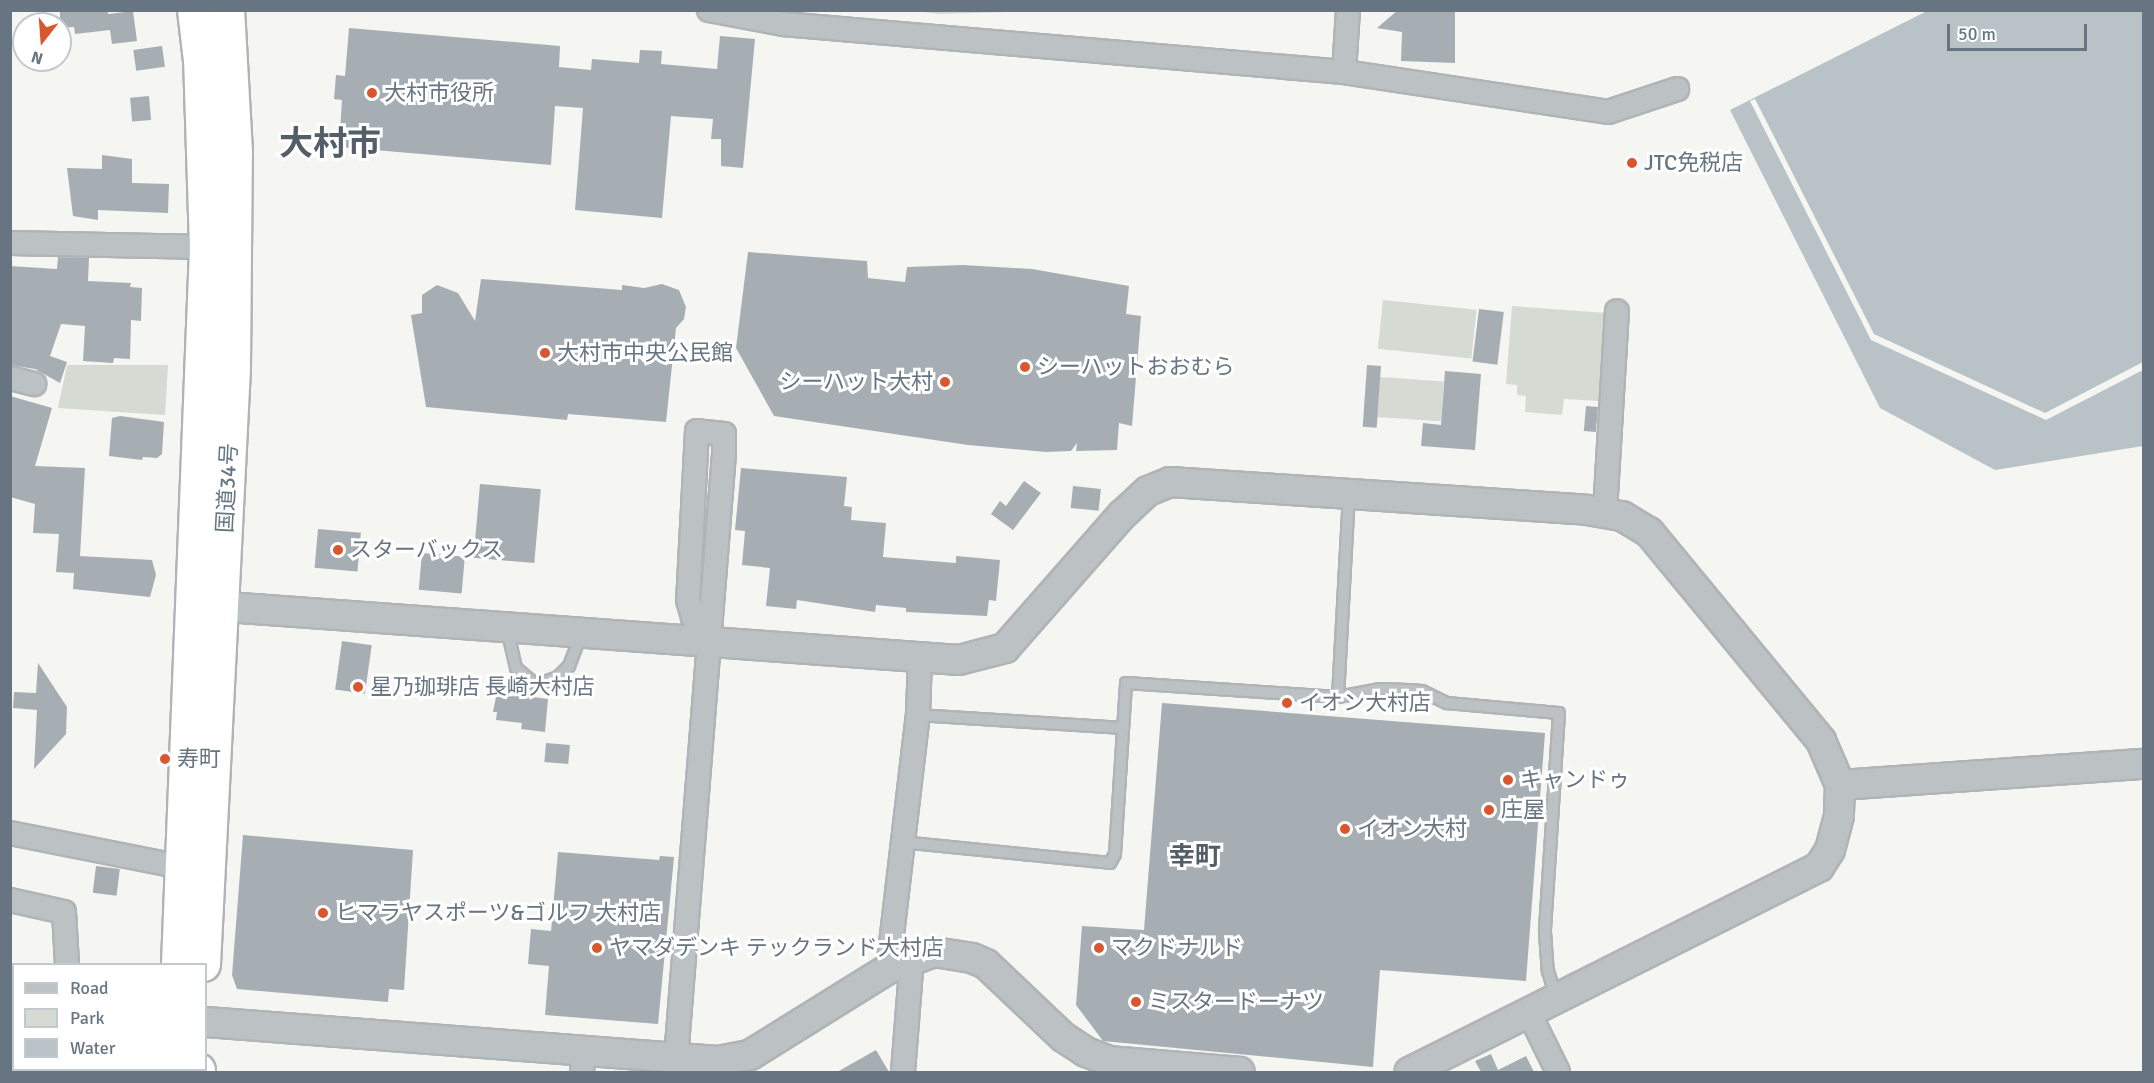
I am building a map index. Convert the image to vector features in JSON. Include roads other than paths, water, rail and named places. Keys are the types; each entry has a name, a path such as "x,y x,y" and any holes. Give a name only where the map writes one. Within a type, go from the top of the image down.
{"highway":[{"name":"国道34号","path":"195,10 200,60 206,247 203,963"},
{"name":"国道34号","path":"178,963 182,867 236,249 227,10"}],"street":[{"path":"709,10 783,24 1344,72 1608,112 1677,89"},
{"path":"1344,72 1348,10"},
{"path":"10,243 206,247"},
{"path":"1605,512 1617,311"},
{"path":"10,378 34,384"},
{"path":"676,1058 724,434 697,431 688,600 693,618 708,641"},
{"path":"206,605 959,660 1005,648 1122,515 1148,490 1170,482 1605,512 1622,516 1650,532 1821,741 1840,785 1839,816 1830,850 1819,867 1409,1072"},
{"path":"903,1072 900,963 901,842 918,715 921,657"},
{"path":"1840,785 2144,764"},
{"path":"10,833 182,867"},
{"path":"10,900 64,912 67,963"},
{"path":"207,1022 583,1061 676,1058 718,1061 750,1055 900,963 934,952 972,958 986,964 1063,1037 1094,1055 1110,1061 1240,1072"},
{"path":"1528,1013 1558,1072"},
{"path":"10,1039 11,1028"}],"lane":[{"path":"1338,697 1349,493"},
{"path":"507,627 516,668 536,686 558,677 569,666 582,632"},
{"path":"901,842 1110,863 1115,854 1126,683 1338,697 1380,689 1422,691 1447,703 1558,713 1545,932 1548,971 1556,999"},
{"path":"918,715 1123,729"}],"water":[{"path":"1927,11 2143,11 2143,446 1995,470 1880,408 1730,110"}],"place":[{"name":"大村市役所","path":"372,93"},
{"name":"JTC免税店","path":"1632,163"},
{"name":"大村市中央公民館","path":"545,353"},
{"name":"シーハットおおむら","path":"1025,367"},
{"name":"シーハット大村","path":"945,382"},
{"name":"スターバックス","path":"338,550"},
{"name":"星乃珈琲店 長崎大村店","path":"358,687"},
{"name":"イオン大村店","path":"1287,703"},
{"name":"寿町","path":"165,759"},
{"name":"キャンドゥ","path":"1508,780"},
{"name":"庄屋","path":"1489,810"},
{"name":"イオン大村","path":"1345,829"},
{"name":"ヒマラヤスポーツ&ゴルフ 大村店","path":"323,913"},
{"name":"ヤマダデンキ テックランド大村店","path":"597,948"},
{"name":"マクドナルド","path":"1099,948"},
{"name":"ミスタードーナツ","path":"1136,1002"}],"district":[{"name":"大村市","path":"330,145"},
{"name":"幸町","path":"1195,858"}]}
